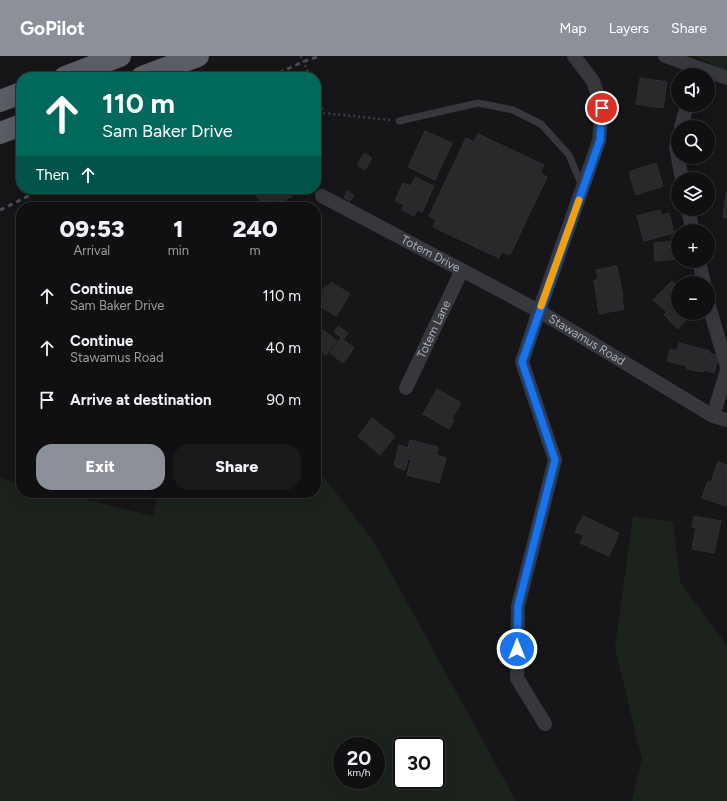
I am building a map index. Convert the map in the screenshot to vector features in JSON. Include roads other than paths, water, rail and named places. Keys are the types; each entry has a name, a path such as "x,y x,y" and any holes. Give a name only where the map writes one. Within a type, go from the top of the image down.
{"highway":[{"path":"78,72 120,56"},
{"path":"155,72 198,56"},
{"path":"0,101 16,95"},
{"path":"0,133 16,127"}],"street":[{"name":"Stawamus Road","path":"574,56 593,81 602,108 600,140 539,312 713,416 727,420"},
{"path":"665,56 690,68"},
{"path":"715,75 727,78"},
{"name":"Totem Drive","path":"322,196 539,312"},
{"name":"Totem Lane","path":"406,388 462,270"},
{"path":"539,312 522,362 532,396 555,460 518,606 517,678 545,724"},
{"path":"713,320 727,368 713,416"}],"lane":[{"path":"399,121 478,103 513,110 541,124 568,155 583,188"}],"railway":[{"path":"281,72 302,62 320,56"},
{"path":"16,202 33,194"},
{"path":"0,210 16,202"}]}
